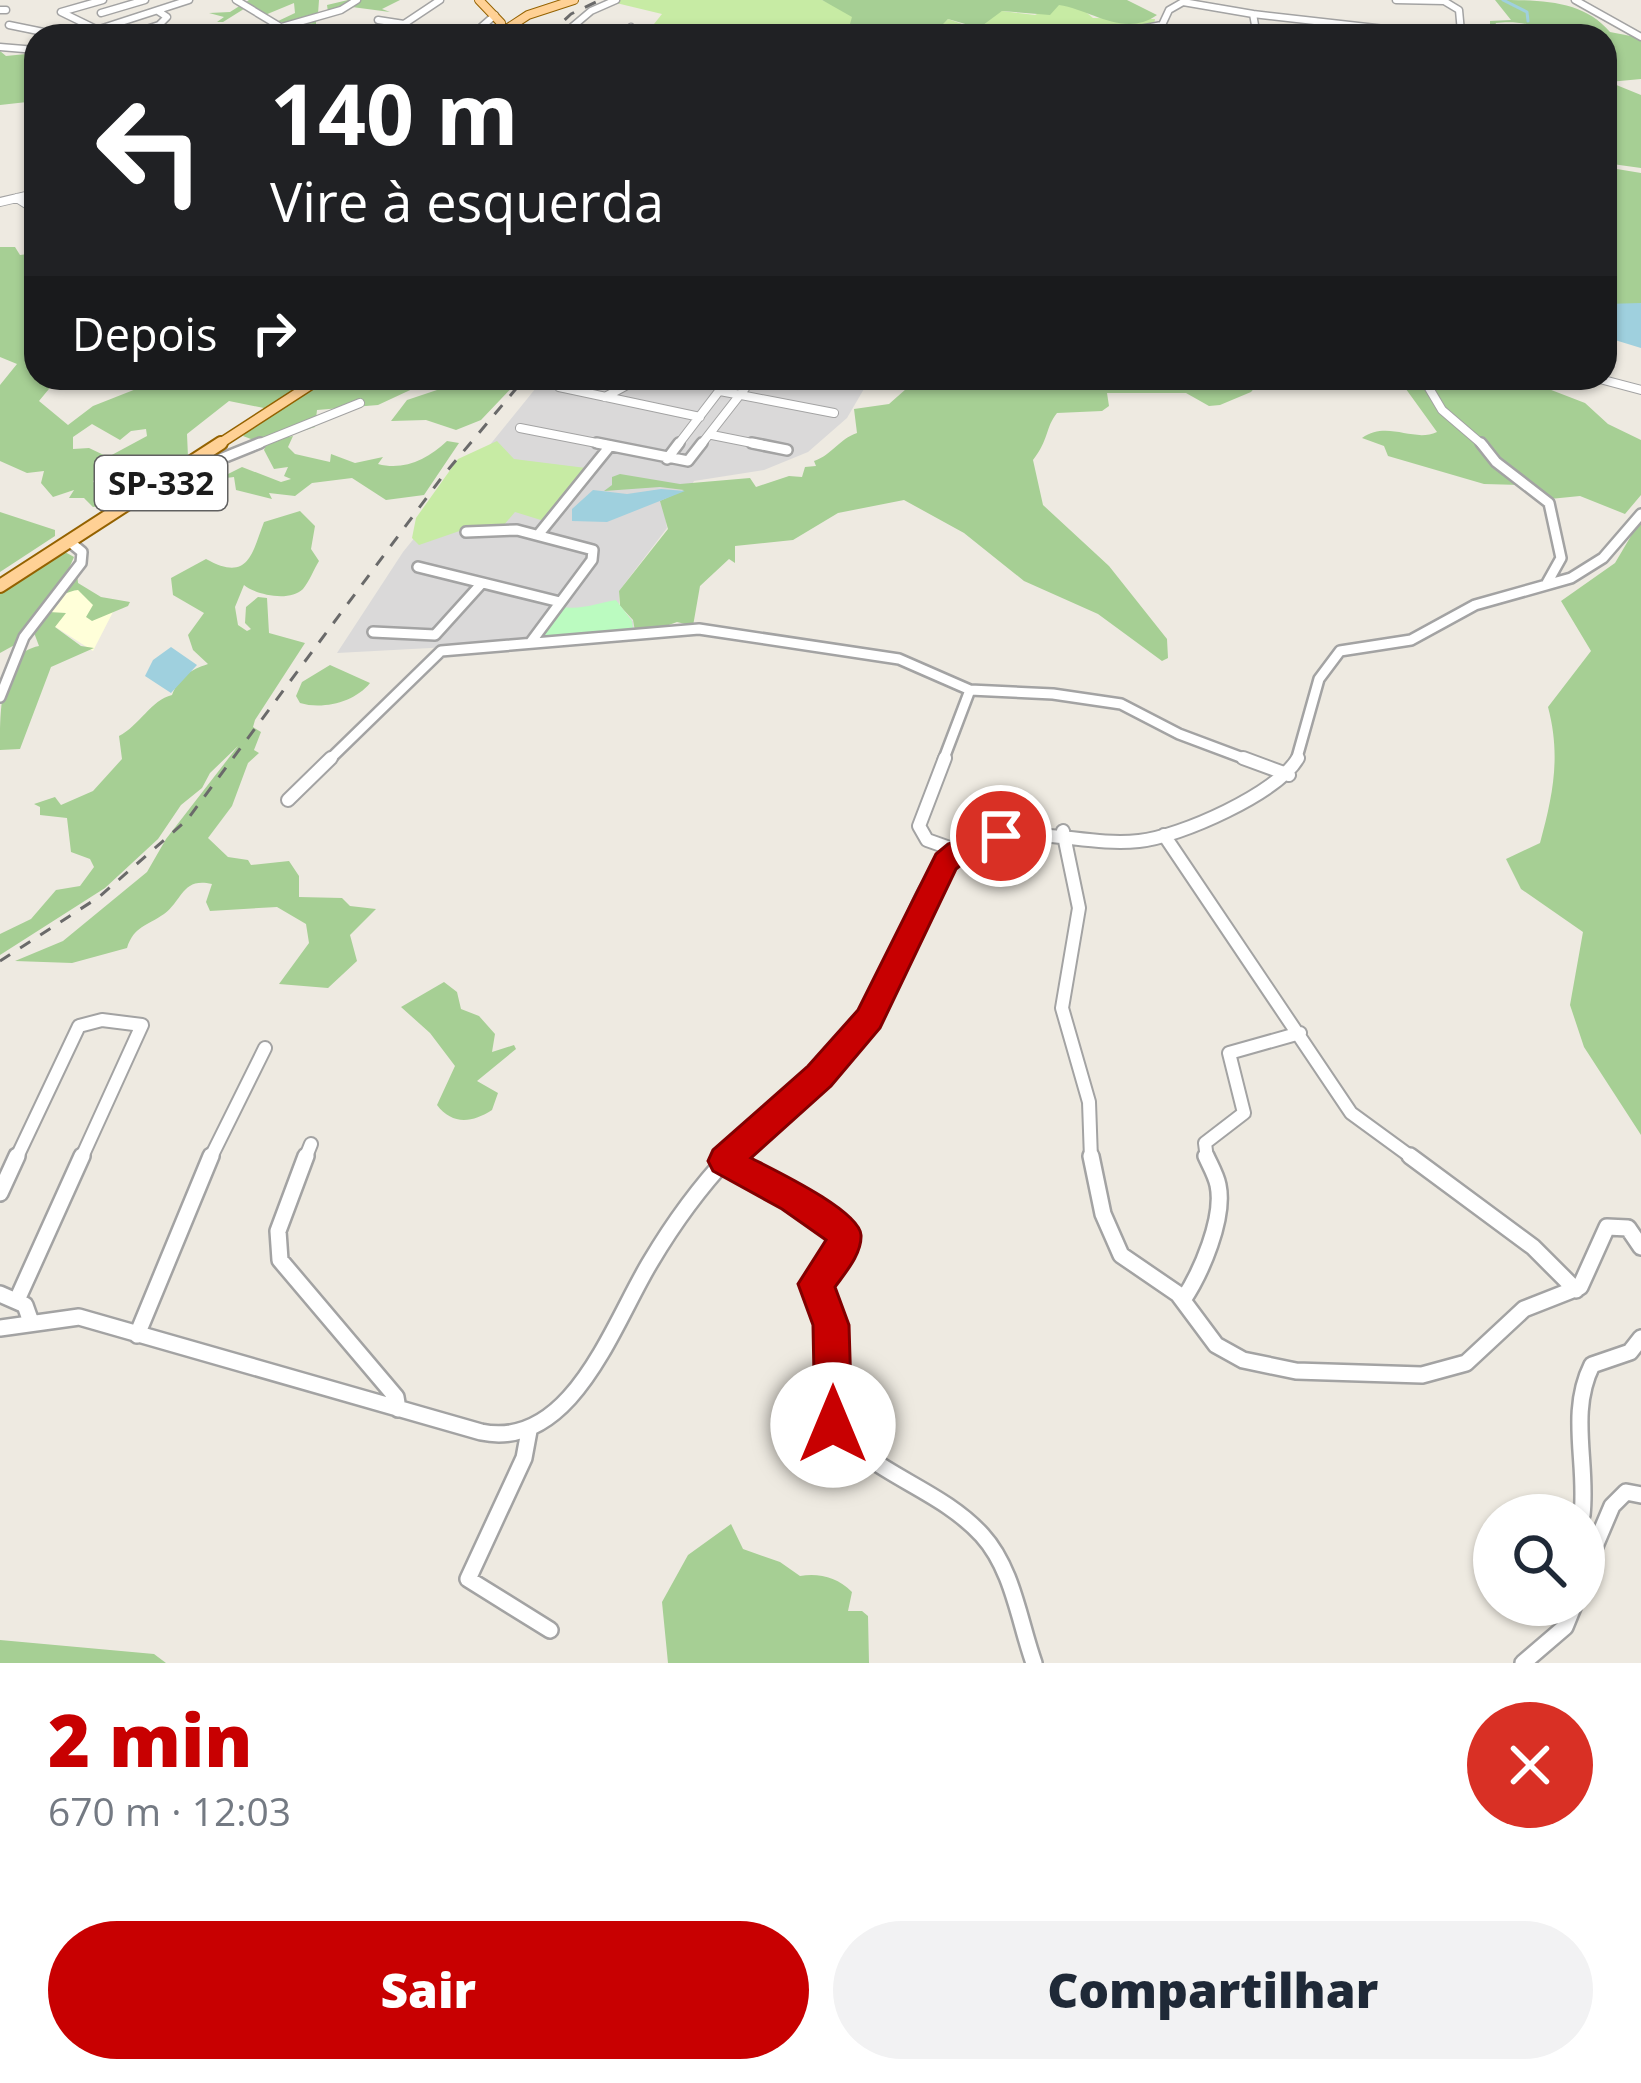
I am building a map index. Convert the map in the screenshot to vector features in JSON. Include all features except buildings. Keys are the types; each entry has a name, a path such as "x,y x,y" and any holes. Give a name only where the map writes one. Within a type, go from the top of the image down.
{"main road":[{"path":"503,24 574,0"},
{"name":"SP-332","path":"0,586 303,390"}],"street":[{"path":"100,13 145,0"},
{"path":"236,0 276,24"},
{"path":"287,24 341,10 357,0"},
{"path":"378,20 411,22 440,0"},
{"path":"407,24 452,0"},
{"path":"576,24 616,0"},
{"path":"1396,0 1451,4 1460,12 1461,24"},
{"path":"1575,0 1599,9 1610,24"},
{"path":"85,24 62,13 99,1 112,10"},
{"path":"117,24 186,1 197,8"},
{"path":"1160,24 1184,2 1341,24"},
{"path":"158,11 168,17 160,24"},
{"path":"1160,24 1169,14"},
{"path":"1253,14 1256,24"},
{"path":"9,25 24,28"},
{"path":"0,202 24,196"},
{"path":"17,198 24,202"},
{"path":"573,390 700,417"},
{"path":"605,397 618,390"},
{"path":"520,428 690,460 745,390"},
{"path":"1430,390 1442,410 1478,439 1496,462 1549,503 1562,558 1544,586"},
{"path":"667,458 720,391 834,413"},
{"path":"163,481 360,403"},
{"path":"712,434 787,450"},
{"path":"538,535 610,446"},
{"path":"550,1630 468,1579 524,1458 530,1431 604,1348 655,1257 724,1161 820,1076 869,1019 936,875 958,851 1025,832 1063,831 1135,842 1165,835 1267,790 1289,775 1304,755 1320,675 1332,656 1411,640 1455,613 1591,567 1641,514"},
{"path":"466,532 507,529 586,547 594,554 530,643"},
{"path":"0,697 24,638 83,558 70,542"},
{"path":"418,567 560,602"},
{"path":"373,632 435,635 482,583"},
{"path":"288,800 387,698 446,650 632,638 699,628 887,656 938,673 970,690 1053,694 1121,704 1167,729 1289,775"},
{"path":"958,851 927,840 919,826 970,690"},
{"path":"1063,831 1079,908 1062,1008 1089,1102 1092,1174 1109,1234 1121,1255 1183,1300 1216,1345 1243,1360 1327,1374 1411,1376 1466,1363 1523,1309 1576,1290 1586,1278 1607,1227 1629,1228 1641,1247"},
{"path":"1165,835 1360,1122 1533,1247 1576,1290"},
{"path":"0,1192 79,1026 102,1020 142,1025 17,1300"},
{"path":"1183,1300 1196,1281 1219,1192 1205,1143 1244,1113 1244,1097 1229,1068 1229,1053 1273,1046 1300,1033"},
{"path":"137,1334 219,1137 265,1048"},
{"path":"311,1144 278,1231 280,1260 396,1397 398,1409"},
{"path":"724,1161 843,1230 842,1247 816,1284 831,1325 833,1425 866,1456 921,1488 984,1538 1000,1564 1034,1663"},
{"path":"0,1294 17,1300 31,1322"},
{"path":"0,1328 79,1317 398,1409 509,1437 530,1431"},
{"path":"1586,1494 1578,1392 1592,1365 1630,1352 1641,1338"},
{"path":"1605,1522 1626,1492 1641,1495"},
{"path":"1523,1663 1566,1626"}],"shaded area":[{"path":"534,390 863,390 847,418 808,452 764,470 694,481 688,491 663,503 667,528 619,591 619,606 633,621 635,637 337,653 403,552"},
{"path":"74,582 115,608 93,651 40,617"}],"green space":[{"path":"249,0 319,0 318,14 328,12 327,5 348,0 400,0 382,9 390,12 352,7 316,19 316,24 276,22 295,13 294,3 265,15 247,7 223,22 217,22 224,17 209,13 230,12"},
{"path":"822,0 873,24 654,24 662,14 612,2"},
{"path":"822,0 1127,0 1157,15 1120,23 1059,5 1050,15 1002,11 984,24 948,19 943,24 850,24 852,17"},
{"path":"1495,0 1560,4 1602,24 1490,24 1511,20"},
{"path":"1058,4 1081,8 1093,18 1155,19 1154,24 968,24 1002,11 1035,15"},
{"path":"1617,33 1641,38 1641,79 1617,81"},
{"path":"0,51 6,56 24,54 24,102 0,105"},
{"path":"1617,85 1641,95 1641,168 1617,165"},
{"path":"1617,169 1641,173 1641,324 1617,310"},
{"path":"0,247 15,247 24,254 24,390 48,390 39,401 68,425 93,406 134,390 410,390 378,405 317,410 315,427 281,438 293,436 288,447 295,454 330,462 331,454 355,463 383,457 378,464 388,466 415,462 447,441 459,443 424,495 386,500 352,478 312,483 295,496 269,493 272,499 236,490 234,477 218,479 242,467 281,482 291,479 284,476 288,467 274,469 266,445 243,436 269,409 229,401 187,434 188,457 150,486 134,482 137,476 117,469 93,481 107,505 93,507 84,498 69,498 74,490 53,497 41,483 44,471 27,473 0,461 0,385 17,364 0,357","holes":["92,424 120,440 131,431 146,429 147,436 108,457 89,448 73,449 73,437"]},
{"path":"437,390 510,390 481,420 456,430 426,420 391,421 407,400"},
{"path":"905,390 1253,390 1209,406 1186,393 1107,393 1109,406 1102,411 1057,413 1033,460 1043,505 1109,566 1167,639 1168,658 1162,661 1098,614 1024,581 964,533 904,500 838,513 793,540 735,546 735,563 729,559 700,586 693,626 677,622 636,637 633,620 620,606 619,591 668,529 660,501 684,490 604,491 612,485 612,477 620,474 680,484 750,478 756,487 789,476 802,477 805,467 816,466 814,461 857,433 854,409 889,404"},
{"path":"1407,390 1551,390 1585,403 1608,424 1641,440 1641,495 1625,514 1580,496 1550,499 1521,485 1484,484 1388,456 1384,446 1362,438 1381,431 1437,432"},
{"path":"497,441 514,459 586,468 544,521 515,512 503,526 474,526 419,545 412,538 416,518 458,459"},
{"path":"300,511 315,526 311,549 319,561 305,586 281,596 244,585 235,607 238,625 247,631 251,629 245,623 246,607 258,597 267,598 269,633 305,643 255,720 253,727 261,732 254,750 259,753 248,763 232,806 208,838 228,857 248,860 251,865 289,861 299,876 299,897 342,898 350,906 376,909 350,935 357,961 328,988 279,984 309,943 306,924 277,907 210,911 206,902 212,884 202,883 189,887 164,914 137,931 127,948 72,963 15,961 63,941 147,872 166,839 238,746 181,805 158,839 105,888 0,955 0,934 31,919 56,890 80,886 94,867 90,859 71,852 67,818 40,815 40,807 34,804 55,797 61,805 93,791 122,759 119,736 172,695 186,675 208,664 193,650 188,635 204,613 173,595 171,578 206,559 220,566 240,566 252,554 264,522"},
{"path":"0,512 55,530 55,536 0,572"},
{"path":"1641,519 1641,1135 1584,1047 1570,1005 1583,932 1521,889 1506,859 1540,843 1554,775 1548,707 1591,651 1561,601 1615,563"},
{"path":"65,552 74,557 63,582 77,574 78,583 101,597 130,602 128,606 92,621 86,617 93,605 78,590 70,592 43,608 27,625 20,642 0,653 0,585"},
{"path":"616,600 632,621 634,636 536,642 562,607"},
{"path":"49,612 66,613 55,627 81,646 94,648 51,667 20,749 0,750 2,701 10,671 26,651 39,646 33,630"},
{"path":"330,665 370,683 338,703 300,703 296,696 302,682"},
{"path":"444,982 457,992 461,1009 479,1016 495,1034 492,1052 514,1045 516,1049 477,1081 498,1093 492,1110 477,1118 456,1119 437,1105 455,1066 430,1033 401,1007"},
{"path":"731,1524 743,1549 780,1562 800,1576 834,1580 852,1592 848,1611 868,1616 869,1663 668,1663 662,1602 688,1555"},
{"path":"0,1640 154,1654 166,1663 0,1663"}],"water":[{"path":"1641,303 1641,348 1617,341 1617,304"},
{"path":"593,490 627,494 685,491 607,522 572,521 572,509"},
{"path":"171,647 197,665 171,693 145,676 153,660"}],"waterway":[{"path":"1503,0 1527,12 1528,21"}],"railway":[{"path":"560,24 600,0"},
{"path":"0,961 99,897 187,820 442,477 515,390"}],"route":[{"path":"833,1425 831,1325 816,1284 842,1247 844,1233 794,1198 724,1161 820,1076 869,1019 946,862 958,851 1001,836"}]}
